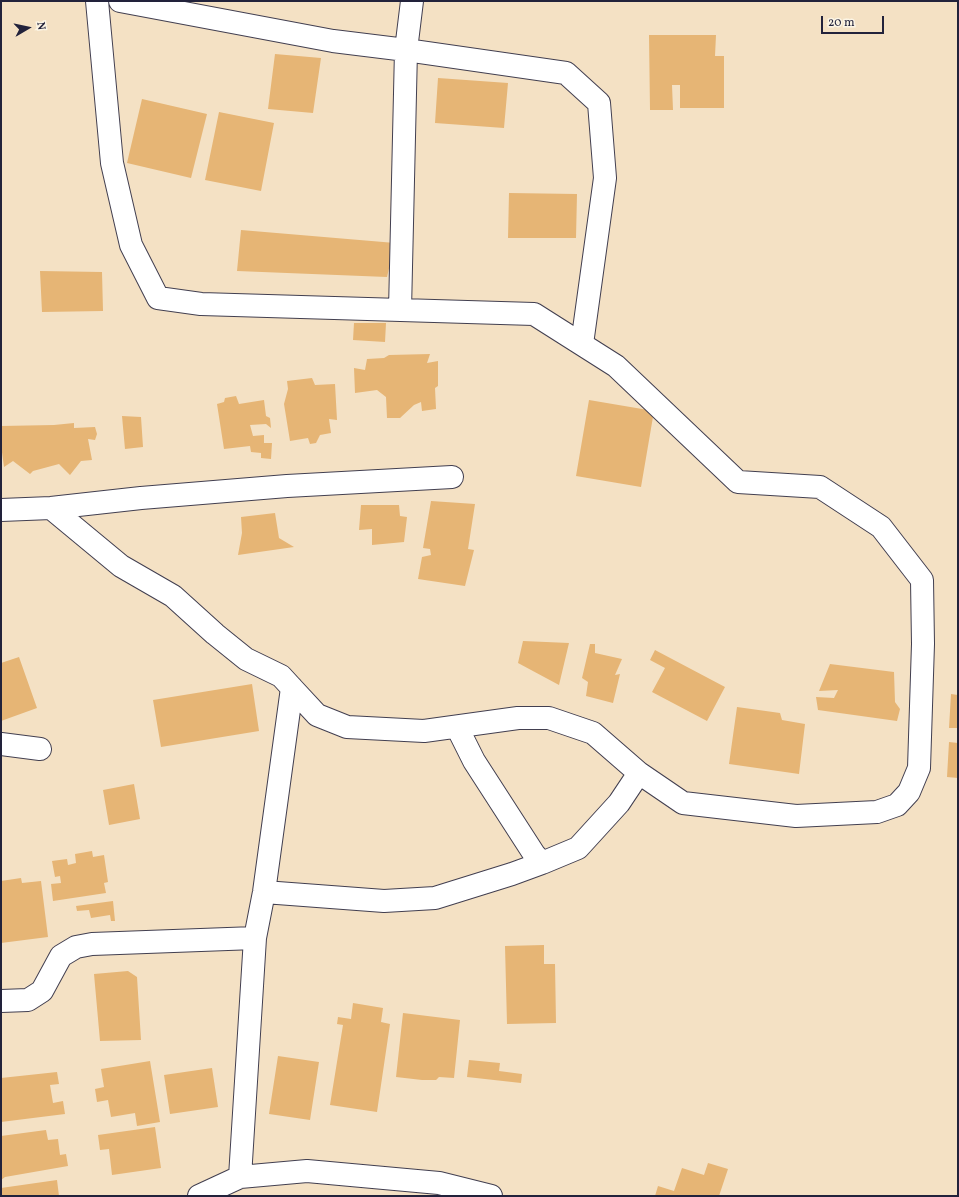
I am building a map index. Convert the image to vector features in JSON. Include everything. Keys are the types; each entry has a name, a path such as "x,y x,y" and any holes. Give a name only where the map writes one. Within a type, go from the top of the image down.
{"street":[{"path":"51,508 121,566 173,596 215,634 246,659 282,676 317,714 347,727 424,731 518,718 549,718 593,733 639,773 683,804 796,816 878,812 897,805 909,792 919,768 923,644 922,580 881,527 820,487 738,482 616,366 534,314 201,304 158,298 131,246 112,163 97,1"},
{"path":"120,1 333,41 406,50 566,74 599,103 605,178 582,344"},
{"path":"400,310 406,50 412,1"},
{"path":"1,510 51,508 287,486 452,477"},
{"path":"240,1177 255,938 264,892 292,688"},
{"path":"457,727 474,761 534,854 542,863"},
{"path":"1,744 40,749"},
{"path":"264,892 384,901 435,898 542,863 578,848 619,803 639,773"},
{"path":"1,1001 28,1000 42,991 61,956 76,947 92,944 255,938"},
{"path":"199,1196 240,1177 307,1171 439,1183 491,1196"}],"building":[{"path":"649,35 716,35 715,56 724,56 724,108 680,108 680,85 672,85 673,110 650,110"},
{"path":"275,54 321,58 313,113 268,109"},
{"path":"438,78 508,83 504,128 435,123"},
{"path":"142,99 207,114 191,178 127,163"},
{"path":"219,112 274,123 261,191 205,180"},
{"path":"509,193 577,194 576,238 508,238"},
{"path":"241,230 395,243 387,277 237,271"},
{"path":"40,271 102,272 103,311 42,312"},
{"path":"354,323 386,323 385,342 353,340"},
{"path":"430,354 427,363 438,361 438,386 435,388 436,409 422,411 421,402 414,405 400,418 387,418 386,397 377,390 355,393 354,368 365,370 367,359 384,358 389,355"},
{"path":"312,378 315,385 335,384 337,420 329,419 331,433 320,435 316,443 310,444 308,438 290,441 284,404 288,389 287,381"},
{"path":"236,396 239,404 264,400 266,416 270,418 271,428 266,424 250,425 253,436 264,435 264,443 272,443 271,459 261,458 261,453 251,452 250,446 224,449 217,404 224,402 225,398"},
{"path":"589,400 654,411 641,487 576,476"},
{"path":"122,416 141,417 143,447 125,449"},
{"path":"74,423 74,428 95,427 97,434 95,440 88,439 92,460 81,461 70,475 59,464 33,471 30,474 13,461 4,467 1,445 1,426"},
{"path":"431,501 475,504 468,549 474,550 465,586 418,579 422,557 431,555 430,549 423,548"},
{"path":"361,505 399,505 400,516 407,517 404,542 372,545 372,529 359,530"},
{"path":"275,513 279,538 294,547 238,555 242,533 241,517"},
{"path":"523,641 569,643 559,685 518,663"},
{"path":"590,644 595,644 595,653 622,659 615,675 620,674 613,703 586,696 588,682 582,678"},
{"path":"655,650 725,687 707,721 652,692 665,668 650,660"},
{"path":"19,657 37,708 1,721 1,663"},
{"path":"830,664 894,672 895,702 900,709 897,721 818,710 816,697 834,698 838,690 819,691"},
{"path":"252,684 259,731 161,747 153,700"},
{"path":"951,694 958,695 958,728 949,728"},
{"path":"737,707 780,713 782,720 805,724 799,774 729,764"},
{"path":"949,742 958,743 958,778 947,777"},
{"path":"134,784 140,819 109,825 103,790"},
{"path":"92,851 93,857 104,855 108,882 104,883 106,893 53,901 51,884 61,883 60,876 55,877 52,861 67,859 68,865 76,863 75,854"},
{"path":"21,878 22,883 41,881 48,937 1,943 1,881"},
{"path":"113,901 115,921 111,921 110,915 91,918 89,910 77,911 76,906"},
{"path":"544,945 544,964 555,964 556,1023 507,1024 505,946"},
{"path":"128,971 137,977 141,1040 100,1041 94,974"},
{"path":"353,1003 383,1008 381,1022 390,1024 377,1112 330,1105 343,1025 337,1024 338,1017 351,1019"},
{"path":"403,1013 460,1020 454,1078 439,1077 436,1080 422,1080 396,1077"},
{"path":"278,1056 319,1062 310,1120 269,1114"},
{"path":"469,1060 500,1063 499,1071 522,1074 521,1083 467,1077"},
{"path":"150,1061 160,1122 137,1126 135,1113 111,1117 108,1100 97,1102 95,1089 104,1087 101,1069"},
{"path":"212,1068 218,1107 170,1114 164,1075"},
{"path":"57,1072 59,1084 50,1085 53,1103 63,1101 65,1114 1,1122 1,1078"},
{"path":"155,1127 161,1168 112,1175 109,1149 100,1150 98,1135"},
{"path":"46,1130 48,1140 58,1139 60,1155 66,1154 68,1166 5,1177 1,1180 1,1136"},
{"path":"708,1163 728,1169 719,1196 655,1196 658,1186 674,1191 682,1168 704,1175"},
{"path":"57,1180 59,1196 1,1196 1,1188"}]}
